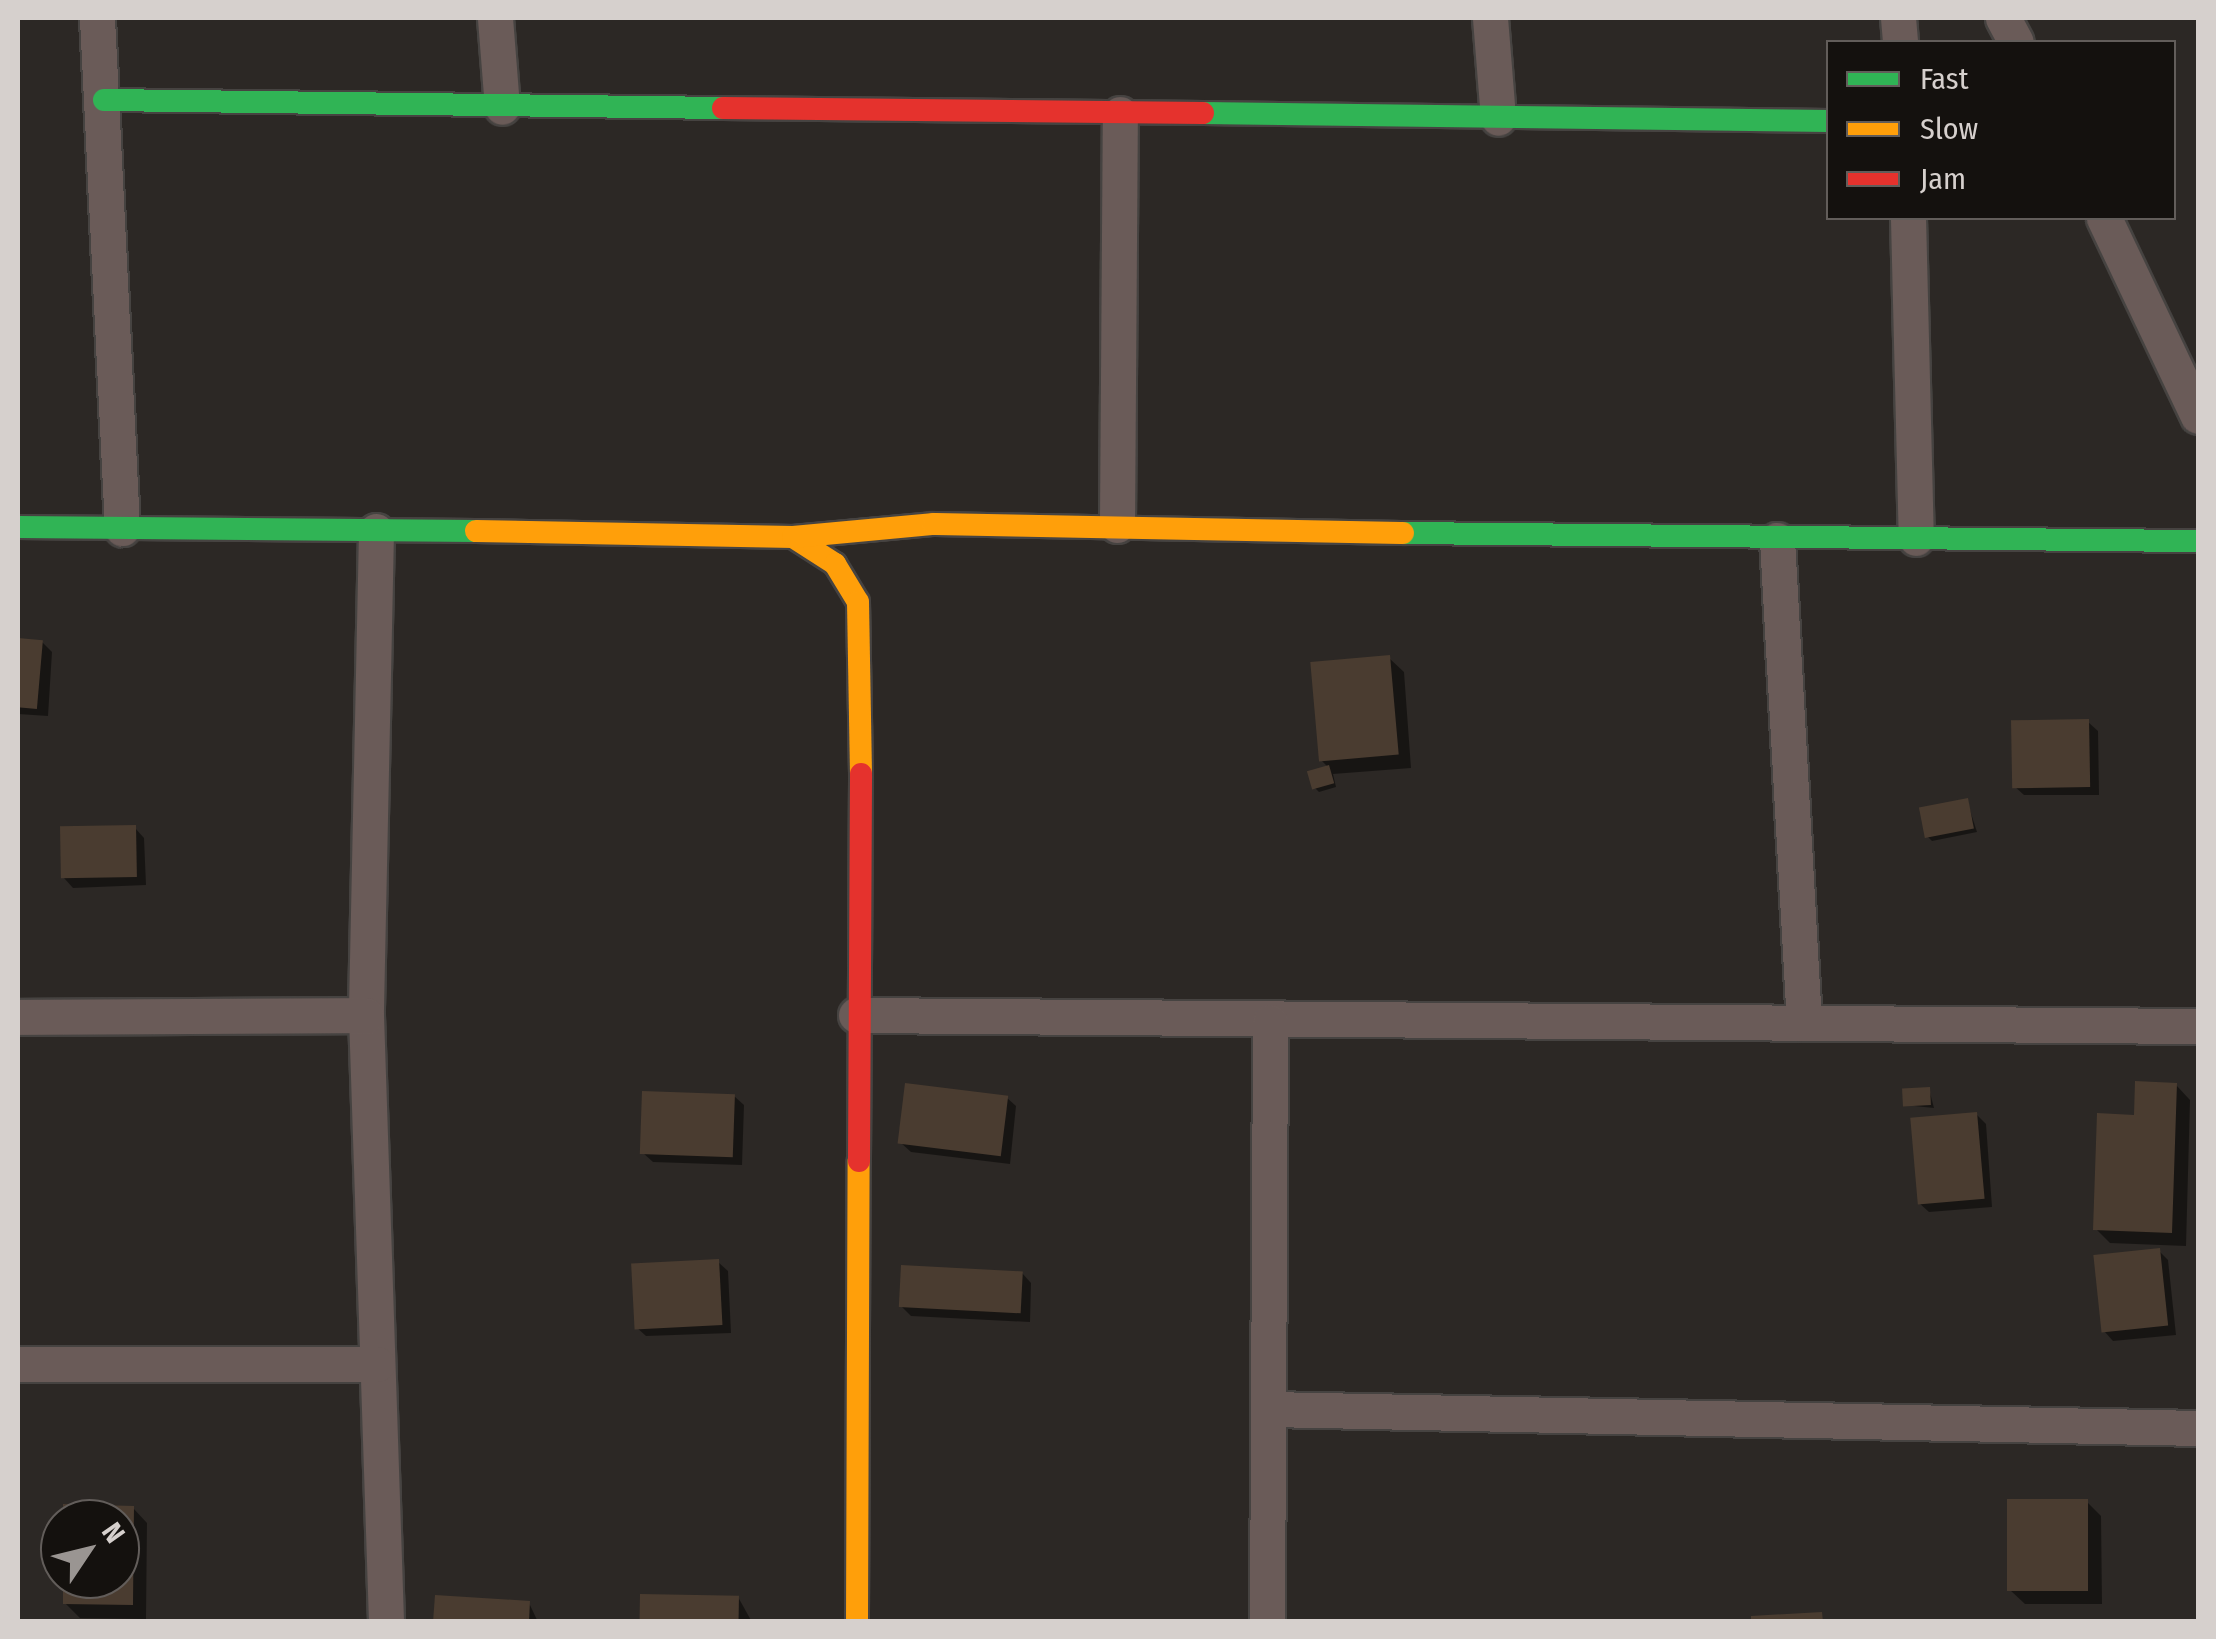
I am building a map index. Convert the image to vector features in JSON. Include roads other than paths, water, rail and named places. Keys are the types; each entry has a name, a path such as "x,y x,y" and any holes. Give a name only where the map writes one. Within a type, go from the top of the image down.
{"street":[{"path":"98,18 122,528"},
{"path":"495,18 502,108"},
{"path":"1490,18 1498,118"},
{"path":"2003,18 2015,40"},
{"path":"104,100 1826,122"},
{"path":"1117,524 1120,114"},
{"path":"1908,220 1916,538"},
{"path":"2105,220 2198,416"},
{"path":"18,527 793,537 934,524 1117,524 1777,540 2198,541"},
{"path":"376,531 366,1015 386,1622"},
{"path":"793,537 835,564 858,602 857,1622"},
{"path":"1777,540 1804,1022"},
{"path":"18,1017 366,1015"},
{"path":"856,1015 1270,1022 2198,1026"},
{"path":"1267,1622 1270,1022"},
{"path":"18,1364 377,1364"},
{"path":"1269,1409 2198,1428"}]}
